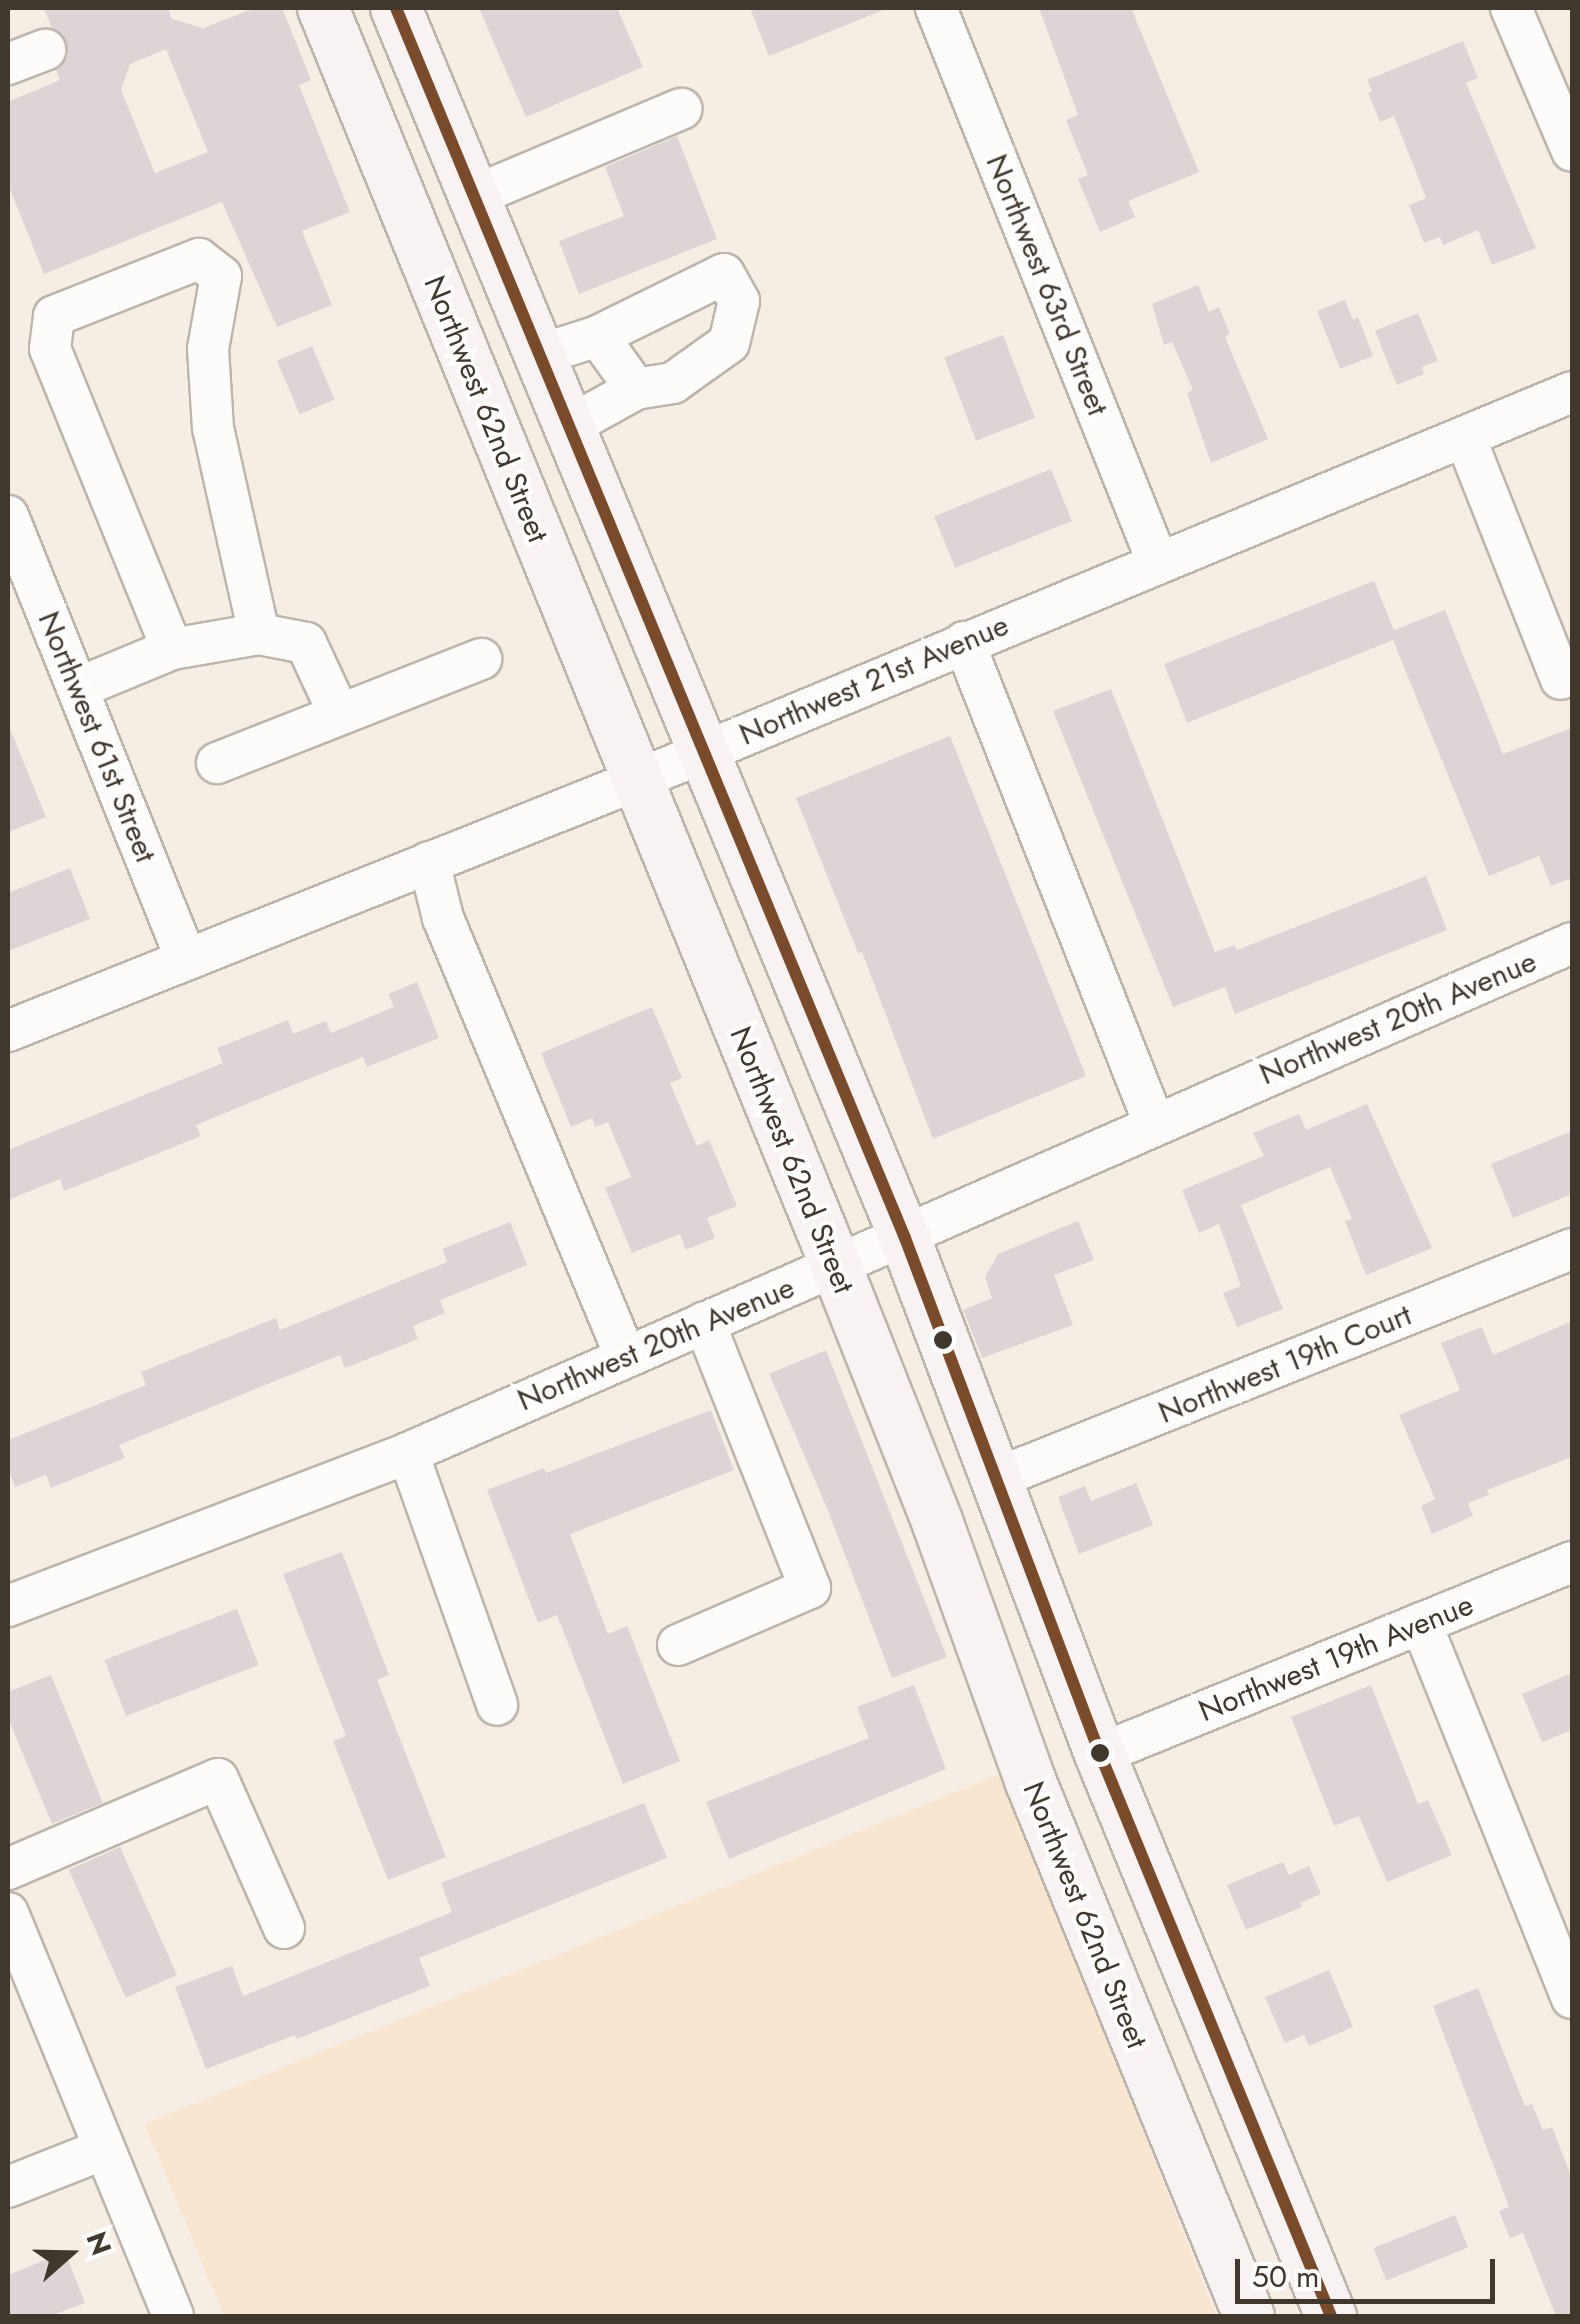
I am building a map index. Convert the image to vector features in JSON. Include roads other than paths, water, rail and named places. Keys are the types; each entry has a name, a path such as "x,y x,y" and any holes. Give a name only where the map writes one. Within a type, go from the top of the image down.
{"main road":[{"name":"Northwest 62nd Street","path":"323,8 836,1266 938,1524 1030,1780 1249,2316"},
{"path":"396,8 905,1238 1100,1754 1330,2316"}],"street":[{"name":"Northwest 63rd Street","path":"936,8 1158,563"},
{"path":"1510,8 1572,151"},
{"path":"8,64 45,50"},
{"path":"474,196 682,108"},
{"path":"172,649 50,348 54,316 199,259 221,276 208,349 212,428 259,634"},
{"path":"542,354 598,336 724,274 740,302 730,344 673,383 636,388 570,424"},
{"path":"598,336 636,388"},
{"name":"Northwest 21st Avenue","path":"8,1031 637,780 1572,392"},
{"path":"1464,436 1561,678"},
{"name":"Northwest 61st Street","path":"8,516 186,958"},
{"path":"78,688 172,649 259,634 306,643 339,714"},
{"path":"964,642 1154,1123"},
{"path":"216,763 481,659"},
{"path":"429,862 443,918 624,1356"},
{"name":"Northwest 20th Avenue","path":"8,1606 408,1453 1572,943"},
{"name":"Northwest 19th Court","path":"998,1478 1572,1250"},
{"path":"678,1645 810,1588 704,1322"},
{"path":"408,1453 498,1705"},
{"name":"Northwest 19th Avenue","path":"1100,1754 1572,1562"},
{"path":"1421,1623 1572,1998"},
{"path":"8,1870 218,1779 284,1928"},
{"path":"8,1913 173,2316"},
{"path":"8,2188 104,2149"}]}
